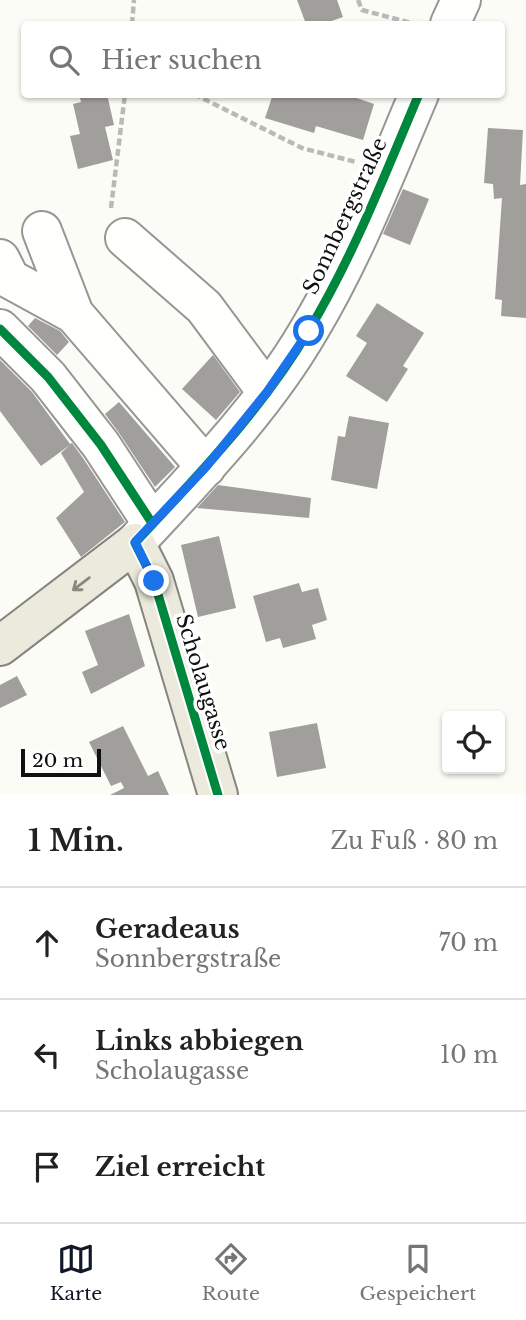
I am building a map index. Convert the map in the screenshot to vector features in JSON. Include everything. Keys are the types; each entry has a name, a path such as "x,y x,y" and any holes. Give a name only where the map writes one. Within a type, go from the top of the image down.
{"main road":[{"name":"Sonnbergstraße","path":"0,646 143,533"},
{"name":"Scholaugasse","path":"143,533 154,581 218,795"}],"street":[{"path":"451,21 461,0"},
{"name":"Sonnbergstraße","path":"143,533 206,467 267,392 309,331 346,261 417,98"},
{"path":"41,231 74,314 206,467"},
{"path":"125,238 204,307 267,392"},
{"path":"0,259 10,279 74,314"},
{"path":"0,329 48,377 101,444 143,533"}],"path":[{"path":"132,21 134,0"},
{"path":"358,0 362,10 404,21"},
{"path":"125,98 112,207 102,218 125,238"},
{"path":"202,98 302,148 387,169"}],"building":[{"path":"297,0 337,0 343,17 332,21 305,21"},
{"path":"80,98 108,98 114,125 105,127 113,160 78,169 70,136 80,134 73,104 81,102"},
{"path":"272,98 357,98 374,104 363,140 316,126 314,133 265,118"},
{"path":"488,128 523,130 520,185 526,184 526,318 501,316 502,300 495,299 502,198 494,199 493,184 484,183"},
{"path":"403,189 429,199 410,245 383,234"},
{"path":"377,303 424,333 403,366 408,369 387,402 346,376 367,343 356,336"},
{"path":"35,318 60,331 69,342 57,355 28,326"},
{"path":"213,355 240,392 216,420 182,389"},
{"path":"0,360 32,392 70,444 72,443 125,522 81,557 56,518 84,492 61,453 70,445 41,466 0,411"},
{"path":"119,402 175,467 155,487 105,414"},
{"path":"349,416 389,423 377,489 331,480 338,436 345,437"},
{"path":"218,485 311,498 309,518 197,508"},
{"path":"219,536 236,608 198,617 181,545"},
{"path":"299,583 302,592 318,588 327,620 312,625 316,639 283,648 280,638 266,642 253,596"},
{"path":"129,614 145,666 91,694 82,672 98,665 85,631"},
{"path":"17,676 27,695 0,708 0,685"},
{"path":"317,723 326,768 277,777 269,732"},
{"path":"123,726 148,776 158,771 169,795 110,795 124,788 121,782 111,786 89,742"}],"cycle path":[{"path":"218,795 154,581 135,543 228,441 291,359 325,302 355,243 417,98"},
{"path":"0,329 48,377 101,445 152,523"}],"route":[{"path":"154,581 135,542 206,467 267,392 309,331"}]}
